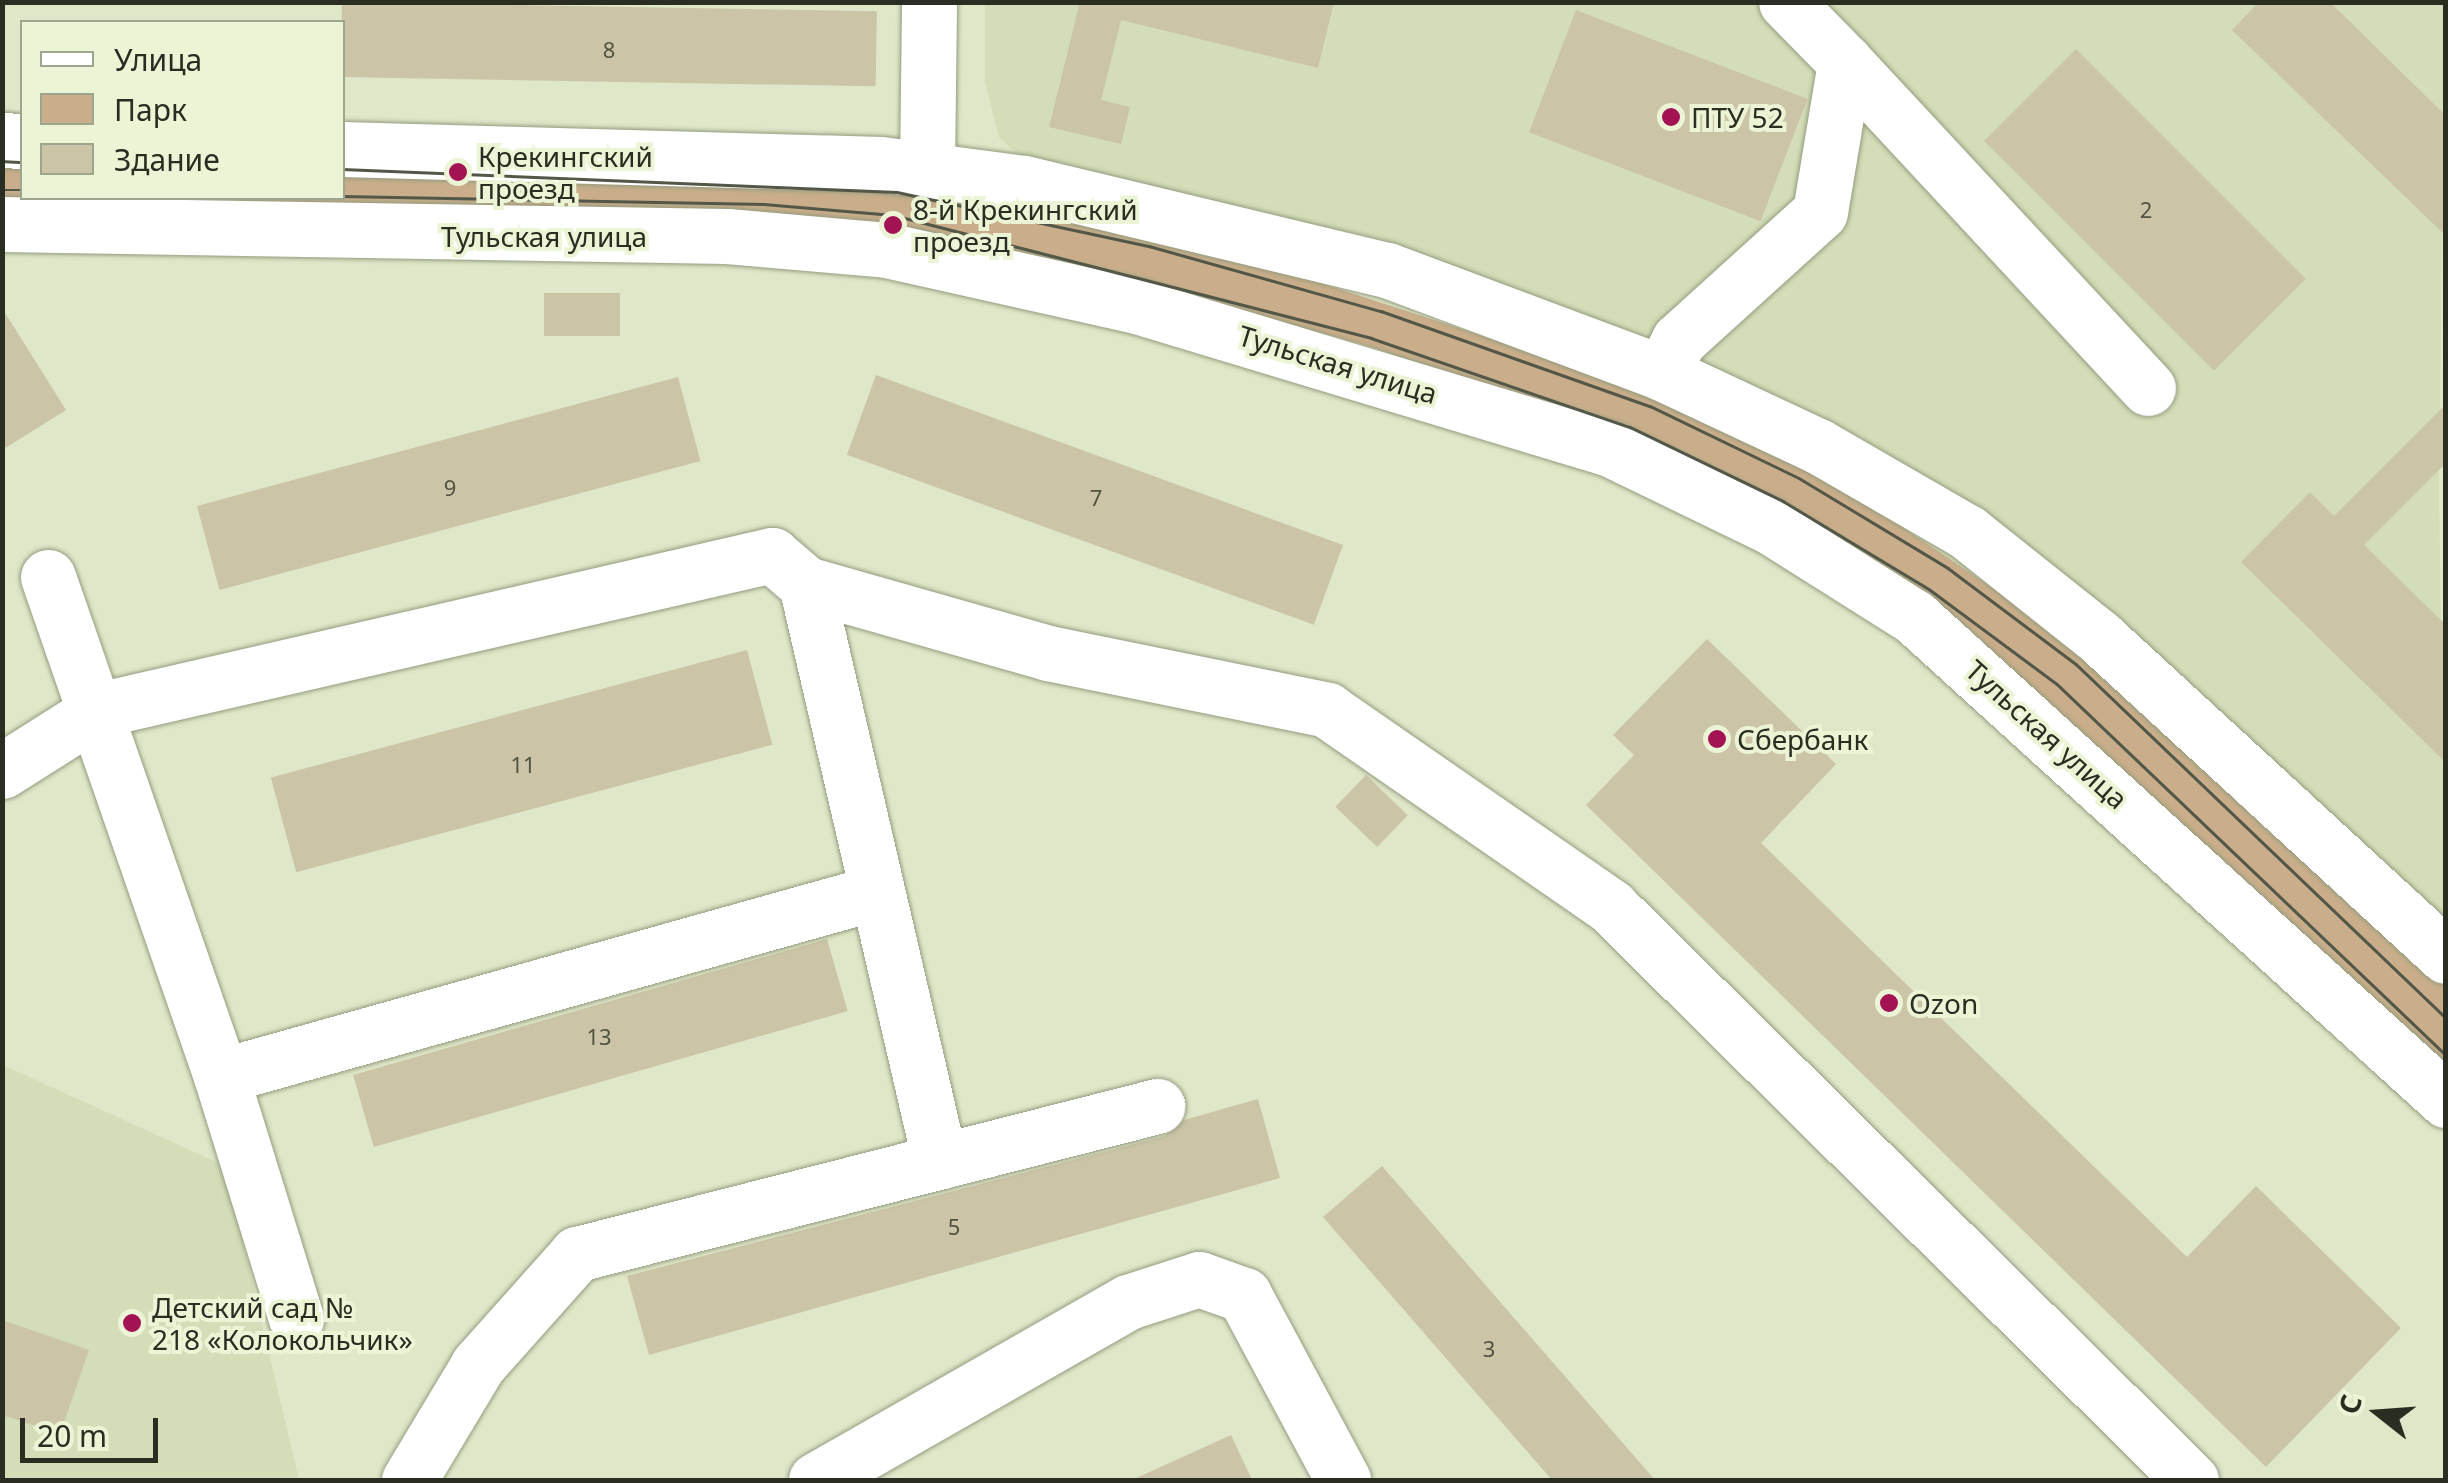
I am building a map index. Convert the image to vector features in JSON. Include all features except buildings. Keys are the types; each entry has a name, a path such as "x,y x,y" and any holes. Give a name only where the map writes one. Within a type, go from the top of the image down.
{"street":[{"path":"927,170 929,2"},
{"path":"1786,2 2148,388"},
{"path":"1662,372 1679,340 1820,212 1845,62"},
{"path":"345,149 927,170 1162,211 1386,270 1662,372 1818,446 1967,532 2099,636 2445,955"},
{"name":"Тульская улица","path":"2,224 728,236 886,250 1133,305 1610,449 1771,527 1914,617 2446,1100"},
{"path":"2,771 98,710 772,555 806,584 1048,653 1328,710 1611,908 2190,1480"},
{"path":"48,577 98,710 221,1076 296,1318"},
{"path":"806,584 874,893 940,1162"},
{"path":"221,1076 874,893"},
{"path":"409,1480 478,1364 577,1254 1157,1106"},
{"path":"816,1480 1128,1302 1199,1278 1244,1295 1344,1480"}],"shaded area":[{"path":"985,3 2445,3 2439,489 2445,926 1651,341 1383,239 1032,169 999,137 985,82"},
{"name":"Детский сад № 218 «Колокольчик»","path":"3,1065 225,1166 299,1480 3,1480"}],"green space":[{"path":"3,153 20,153 20,200 345,200 345,159 759,169 1158,230 1661,394 1809,464 2093,656 2445,981 2445,1077 2040,694 1922,598 1623,432 1368,346 1135,281 3,202"}],"tram line":[{"path":"2,161 20,162"},
{"path":"345,169 897,192 1149,246 1381,311 1650,406 1799,478 1948,568 2076,664 2446,1018"},
{"path":"2,190 20,190"},
{"path":"345,196 764,204 893,215 1371,338 1630,427 1783,501 1929,589 2057,684 2446,1055"}],"place":[{"name":"ПТУ 52","path":"1671,117"},
{"name":"Крекингский проезд","path":"458,172"},
{"name":"8-й Крекингский проезд","path":"893,225"},
{"name":"Сбербанк","path":"1717,739"},
{"name":"Ozon","path":"1889,1003"},
{"name":"Детский сад № 218 «Колокольчик»","path":"132,1323"}]}
